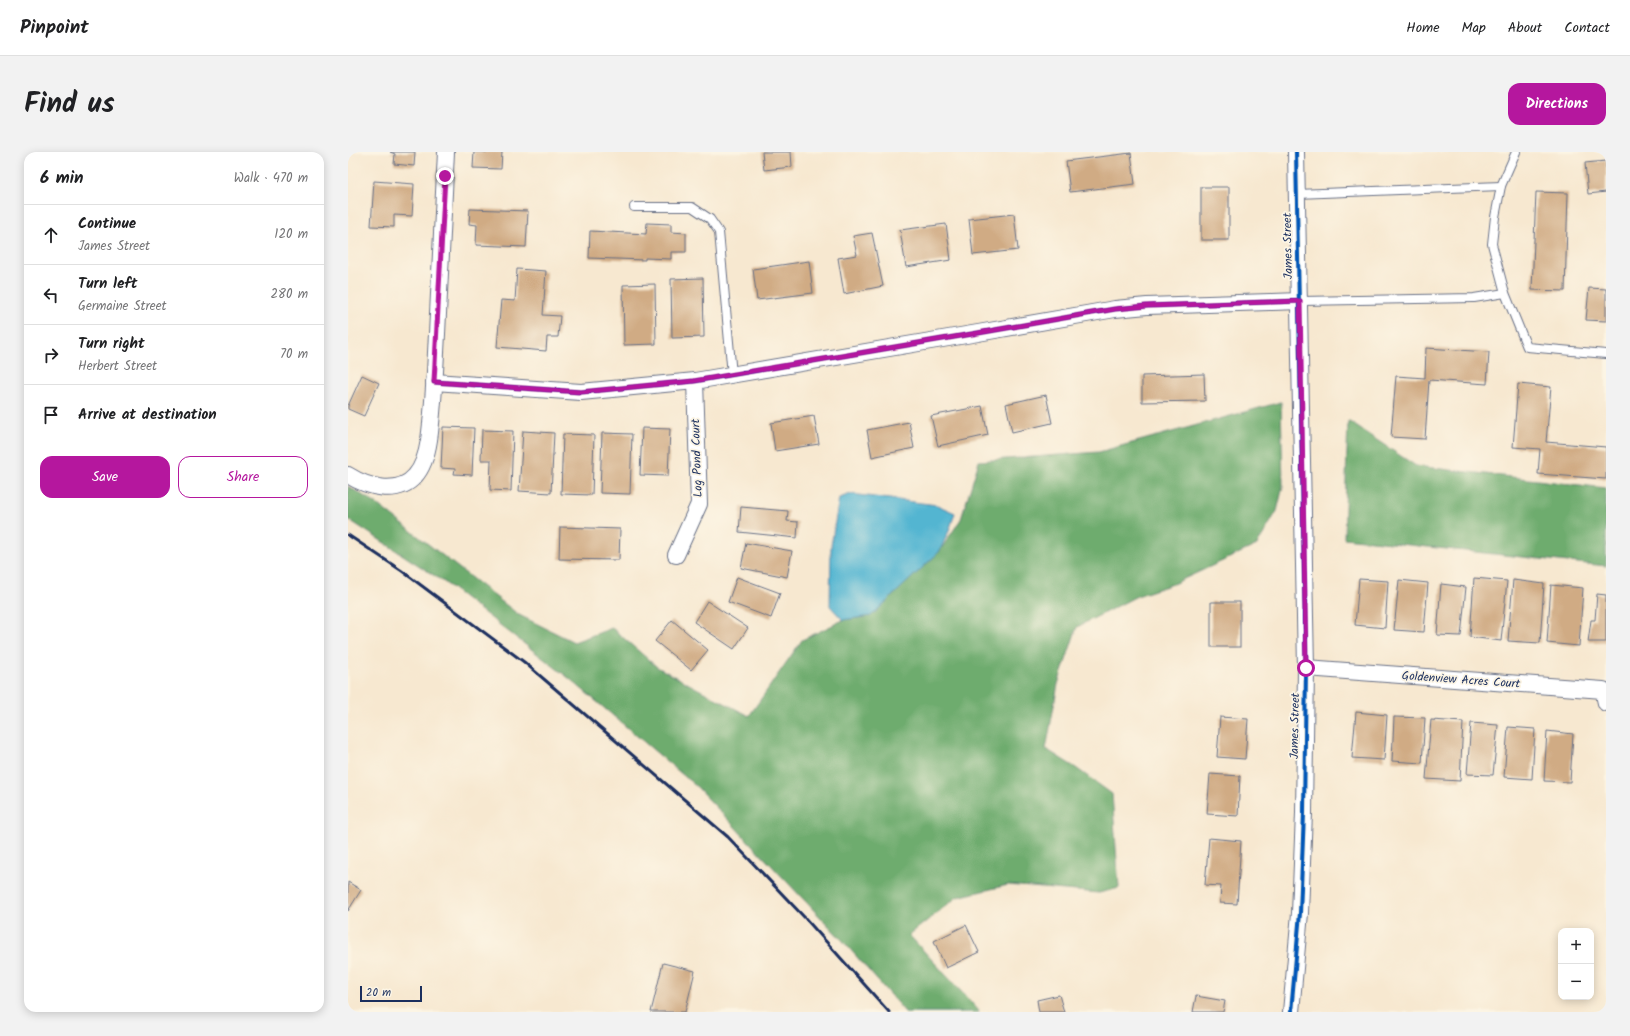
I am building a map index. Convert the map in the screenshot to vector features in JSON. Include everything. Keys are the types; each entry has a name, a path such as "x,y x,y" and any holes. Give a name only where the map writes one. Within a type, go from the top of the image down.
{"street":[{"path":"348,475 371,487 390,488 403,484 414,477 424,462 429,440 434,382 446,152"},
{"name":"James Street","path":"1291,1012 1300,905 1304,813 1306,668 1296,152"},
{"path":"434,382 581,392 694,381 1115,309 1147,306 1300,301"},
{"name":"Log Pond Court","path":"676,556 699,504 694,381"},
{"name":"Goldenview Acres Court","path":"1306,668 1603,690 1606,703"}],"lane":[{"path":"1516,152 1501,186 1492,244 1505,293 1527,347 1606,354"},
{"path":"1297,194 1501,186"},
{"path":"634,207 692,206 710,219 719,232 732,375"},
{"path":"1300,301 1474,298 1505,293"}],"green space":[{"path":"1281,402 1283,486 1277,511 1257,545 1173,584 1137,596 1077,627 1058,684 1046,749 1076,768 1112,794 1119,888 1099,893 1008,885 957,897 909,935 980,1012 905,1012 843,941 697,787 570,679 444,582 348,519 348,486 378,505 519,615 574,642 612,628 657,667 749,716 802,640 843,620 871,616 939,552 961,519 979,461 1099,452"},
{"path":"1348,421 1416,466 1606,488 1606,566 1344,538"}],"water":[{"path":"851,494 937,505 955,513 949,531 939,552 871,616 843,620 830,606 831,546 839,498"}],"building":[{"path":"390,152 415,152 414,166 394,164 395,154"},
{"path":"474,152 502,152 501,169 473,168"},
{"path":"762,152 791,152 792,167 764,170"},
{"path":"1131,153 1135,184 1070,192 1066,161"},
{"path":"1606,161 1606,192 1588,194 1585,163"},
{"path":"374,181 414,184 412,216 394,215 394,227 371,226"},
{"path":"1201,187 1229,187 1229,240 1201,240"},
{"path":"1536,192 1568,193 1565,291 1532,290"},
{"path":"470,209 528,211 526,247 476,245 477,225 469,224"},
{"path":"1014,214 1018,250 973,255 969,219"},
{"path":"647,223 671,224 671,232 686,233 686,252 671,252 671,259 645,258 645,260 589,258 590,231 646,234"},
{"path":"946,224 951,260 906,267 900,230"},
{"path":"872,233 883,286 844,294 838,258 857,255 853,236"},
{"path":"809,261 813,293 757,300 753,269"},
{"path":"517,269 546,271 543,315 560,316 558,337 547,337 546,351 497,347 501,300 515,301"},
{"path":"703,278 704,337 672,338 671,279"},
{"path":"655,284 656,344 624,345 623,285"},
{"path":"1589,288 1606,289 1606,321 1586,320"},
{"path":"1426,348 1489,352 1487,384 1429,380 1425,439 1391,437 1396,376 1425,378"},
{"path":"1204,374 1205,401 1142,402 1142,376"},
{"path":"362,375 379,383 364,416 348,409"},
{"path":"1518,384 1551,387 1546,442 1606,447 1606,479 1538,474 1540,449 1513,447"},
{"path":"1046,395 1052,423 1012,432 1006,404"},
{"path":"982,406 988,435 938,446 931,416"},
{"path":"814,416 819,444 775,451 771,423"},
{"path":"909,422 914,448 872,457 867,430"},
{"path":"443,427 474,428 472,475 454,474 455,469 441,468"},
{"path":"642,428 670,429 668,476 640,475"},
{"path":"482,430 513,431 511,491 490,490 491,460 481,460"},
{"path":"523,431 554,433 551,493 519,491"},
{"path":"602,433 632,434 630,494 600,493"},
{"path":"563,434 594,435 592,495 561,494"},
{"path":"741,507 788,511 787,521 798,522 797,538 739,532"},
{"path":"560,527 620,529 619,560 559,559"},
{"path":"746,543 792,551 787,577 741,568"},
{"path":"737,577 780,593 771,618 728,602"},
{"path":"1474,578 1507,581 1501,641 1470,637"},
{"path":"1359,579 1388,581 1385,628 1355,625"},
{"path":"1399,580 1428,583 1424,632 1394,630"},
{"path":"1513,580 1544,584 1540,643 1508,641"},
{"path":"1441,584 1466,587 1461,636 1437,635"},
{"path":"1551,585 1583,588 1579,646 1547,643"},
{"path":"1597,594 1606,595 1606,642 1588,642 1591,620 1595,620"},
{"path":"707,601 748,628 734,649 694,622"},
{"path":"1211,602 1240,602 1240,647 1211,647"},
{"path":"672,620 708,650 691,670 655,641"},
{"path":"1356,712 1387,715 1384,760 1352,758"},
{"path":"1220,717 1248,719 1245,759 1217,757"},
{"path":"1394,717 1425,718 1422,763 1392,761"},
{"path":"1431,720 1463,722 1460,781 1426,779"},
{"path":"1471,723 1498,725 1493,775 1467,774"},
{"path":"1508,727 1535,729 1532,779 1504,777"},
{"path":"1547,731 1573,734 1570,782 1544,781"},
{"path":"1210,774 1240,776 1238,816 1207,814"},
{"path":"1209,838 1241,841 1237,904 1220,903 1221,886 1205,885"},
{"path":"348,882 361,890 348,911"},
{"path":"966,925 979,952 946,968 934,941"},
{"path":"663,963 695,971 685,1012 651,1012"},
{"path":"1059,995 1064,1012 1039,1012 1037,1000"},
{"path":"1196,996 1225,1001 1223,1012 1193,1012"}],"railway":[{"path":"348,535 402,571 524,662 728,837 805,918 889,1012"}],"cycle path":[{"path":"1291,1012 1300,913 1304,813 1306,668 1296,152"},
{"path":"434,382 581,392 695,381 1115,309 1147,306 1300,301"}],"route":[{"path":"445,176 434,382 581,392 694,381 1115,309 1147,306 1300,301 1306,668"}]}
